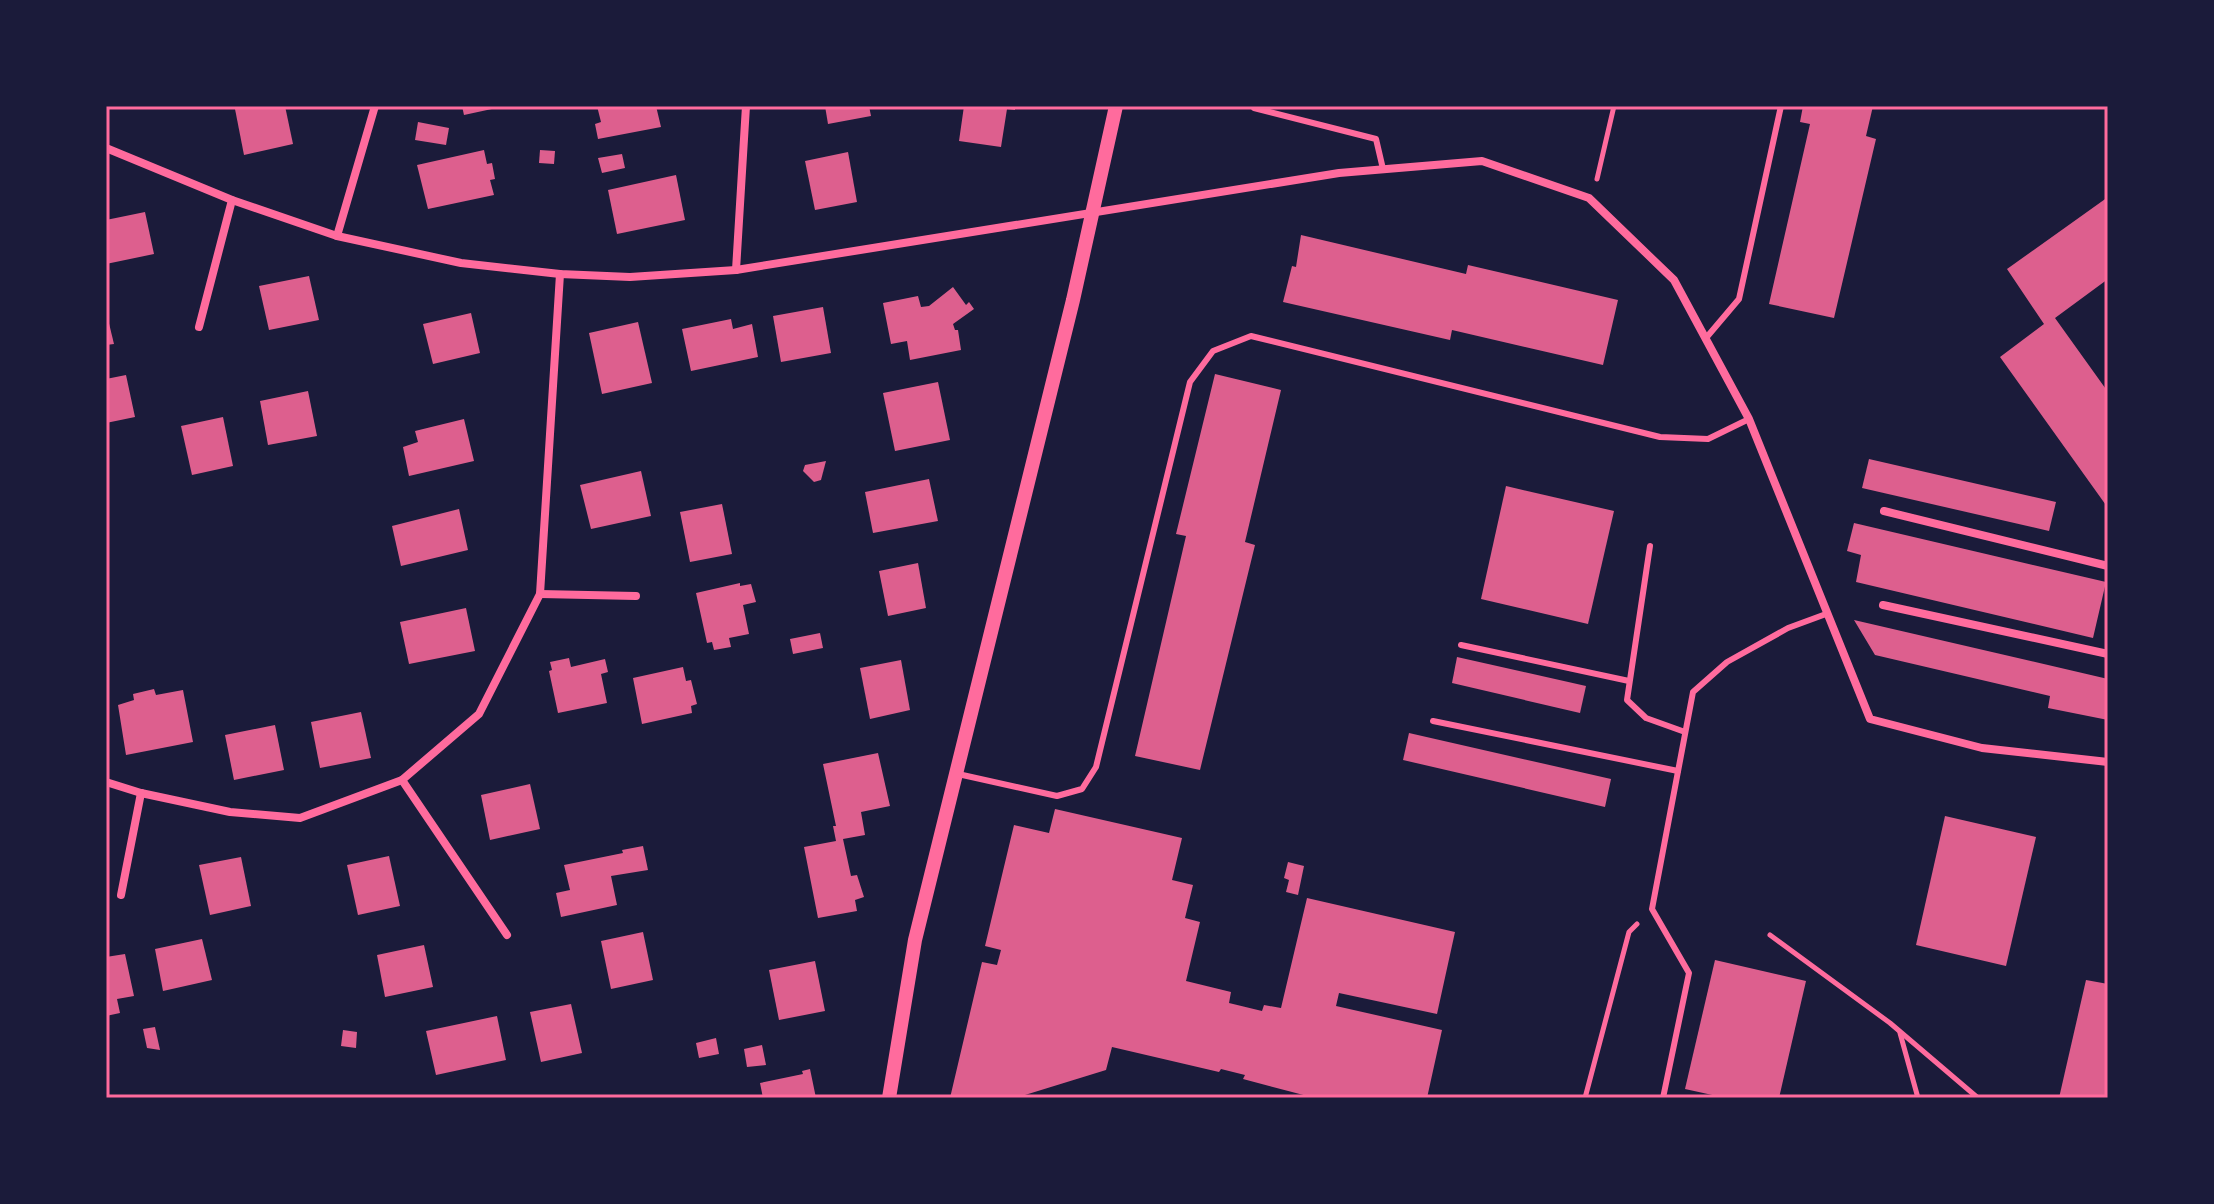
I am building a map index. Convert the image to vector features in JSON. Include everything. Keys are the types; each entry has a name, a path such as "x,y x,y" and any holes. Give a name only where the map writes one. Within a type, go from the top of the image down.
{"street":[{"path":"337,236 375,106"},
{"path":"736,270 746,106"},
{"path":"889,1098 915,940 1116,106"},
{"path":"106,148 232,200 337,236 461,263 560,274 630,277 736,270 1339,173 1482,161 1589,198 1674,280 1749,419 1870,719 1982,748 2108,762"},
{"path":"199,327 232,200"},
{"path":"106,782 141,793 230,812 300,818 402,780 479,714 540,594 560,274"},
{"path":"1884,511 2108,566"},
{"path":"540,594 636,596"},
{"path":"1883,605 2108,654"},
{"path":"402,780 507,935"},
{"path":"121,895 141,793"}],"lane":[{"path":"1254,106 1376,139 1383,169"},
{"path":"1706,338 1739,299 1781,106"},
{"path":"956,773 1057,796 1082,789 1096,767 1190,382 1213,351 1251,336 1660,437 1708,439 1749,419"},
{"path":"1650,546 1627,700 1646,718 1685,732"},
{"path":"1663,1098 1689,973 1652,909 1693,692 1727,662 1788,628 1826,614"},
{"path":"1461,645 1629,681"},
{"path":"1433,721 1678,771"}],"path":[{"path":"1589,198 1599,173 1614,106"},
{"path":"1585,1098 1629,932 1652,909"},
{"path":"1770,935 1900,1031 1978,1098"},
{"path":"1900,1031 1918,1098"}],"building":[{"path":"285,106 293,144 244,155 235,109"},
{"path":"462,106 501,106 501,107 464,115"},
{"path":"597,106 656,106 661,127 598,139 595,124 601,122"},
{"path":"825,106 869,106 871,116 828,124"},
{"path":"964,106 1015,106 1015,110 1007,109 1001,147 959,141"},
{"path":"1803,106 1873,106 1866,136 1876,139 1834,318 1769,304 1810,124 1800,122"},
{"path":"418,122 449,128 446,145 415,140"},
{"path":"484,150 487,164 492,163 495,179 490,180 494,195 428,209 417,165"},
{"path":"540,150 555,151 554,164 539,163"},
{"path":"848,152 857,202 815,210 805,161"},
{"path":"622,154 625,168 602,173 598,158"},
{"path":"676,175 685,220 617,234 608,190"},
{"path":"2108,197 2108,279 2055,318 2108,392 2108,508 2000,357 2044,324 2007,269"},
{"path":"145,212 154,254 106,264 106,220"},
{"path":"1301,235 1466,274 1468,265 1618,300 1603,365 1452,330 1450,340 1283,302 1292,266 1296,267"},
{"path":"309,276 319,320 269,330 259,286"},
{"path":"953,287 966,305 969,302 974,309 953,324 958,330 961,350 910,360 907,341 891,344 883,303 918,296 921,307 929,306"},
{"path":"823,307 831,353 781,362 773,316"},
{"path":"106,311 114,344 106,345"},
{"path":"471,313 480,353 433,364 423,324"},
{"path":"731,319 733,329 752,324 758,357 691,371 682,329"},
{"path":"638,322 652,383 602,394 589,333"},
{"path":"1215,374 1281,390 1245,542 1255,545 1200,770 1135,756 1186,536 1176,534"},
{"path":"126,375 135,417 106,423 106,379"},
{"path":"938,382 950,440 895,451 883,393"},
{"path":"308,391 317,436 268,445 260,401"},
{"path":"223,417 233,466 192,475 181,426"},
{"path":"464,419 474,461 409,476 403,447 418,442 415,431"},
{"path":"1869,459 2056,502 2049,531 1862,488"},
{"path":"826,461 821,480 814,482 803,471 805,465"},
{"path":"641,471 651,516 591,529 580,485"},
{"path":"929,479 938,521 873,533 865,492"},
{"path":"1506,486 1614,511 1588,624 1481,599"},
{"path":"722,504 732,554 690,562 680,512"},
{"path":"459,509 468,550 401,566 392,526"},
{"path":"1854,523 2106,582 2093,638 1856,582 1861,555 1847,551"},
{"path":"918,563 926,608 888,616 879,571"},
{"path":"740,583 740,586 751,584 756,602 743,605 749,634 729,638 731,647 714,650 712,642 707,643 696,593"},
{"path":"466,608 475,651 409,664 400,622"},
{"path":"1854,620 2108,679 2108,720 2048,708 2050,696 1875,655"},
{"path":"820,633 823,648 793,654 790,639"},
{"path":"1457,657 1586,686 1580,713 1452,683"},
{"path":"569,658 571,667 605,659 608,672 601,674 607,703 558,713 550,662"},
{"path":"901,660 910,710 870,719 860,668"},
{"path":"683,667 686,681 691,680 697,704 691,706 692,713 642,724 633,678"},
{"path":"154,689 156,695 183,690 193,742 126,755 118,705 134,700 133,694"},
{"path":"361,712 371,758 320,768 311,722"},
{"path":"275,725 284,770 234,780 225,735"},
{"path":"1409,733 1611,779 1605,807 1403,760"},
{"path":"878,753 890,806 861,812 865,835 843,839 851,876 857,875 864,897 855,900 857,911 818,918 804,847 836,841 833,826 836,826 823,764"},
{"path":"530,784 540,829 490,840 481,795"},
{"path":"1055,809 1182,838 1172,880 1193,885 1185,918 1200,922 1186,981 1231,992 1229,1003 1262,1011 1264,1005 1281,1008 1307,898 1455,932 1437,1014 1339,993 1336,1006 1442,1030 1427,1098 1315,1098 1243,1079 1245,1075 1221,1069 1219,1072 1112,1047 1106,1070 1015,1098 950,1098 982,962 997,965 1001,950 985,946 1014,825 1049,833"},
{"path":"1945,816 2036,837 2006,966 1916,945"},
{"path":"643,846 648,870 611,876 617,905 561,917 556,893 570,890 564,865"},
{"path":"389,856 400,906 358,915 347,865"},
{"path":"241,857 251,906 210,915 199,865"},
{"path":"1288,862 1304,866 1298,895 1286,892 1289,880 1284,878"},
{"path":"643,932 653,980 611,989 601,941"},
{"path":"202,939 212,980 163,991 155,949"},
{"path":"424,945 433,987 385,997 377,955"},
{"path":"125,954 134,996 117,999 120,1013 106,1016 106,957"},
{"path":"1715,960 1806,981 1779,1098 1726,1098 1685,1089"},
{"path":"815,961 825,1011 779,1020 769,970"},
{"path":"2086,980 2108,984 2108,1098 2059,1098"},
{"path":"571,1004 582,1053 541,1062 530,1012"},
{"path":"497,1016 506,1060 436,1075 426,1031"},
{"path":"155,1027 160,1050 147,1048 143,1029"},
{"path":"343,1030 357,1032 356,1048 341,1046"},
{"path":"716,1038 719,1054 699,1058 696,1043"},
{"path":"762,1045 766,1065 747,1067 744,1049"},
{"path":"810,1069 816,1098 763,1098 760,1083 803,1074 802,1071"}]}
